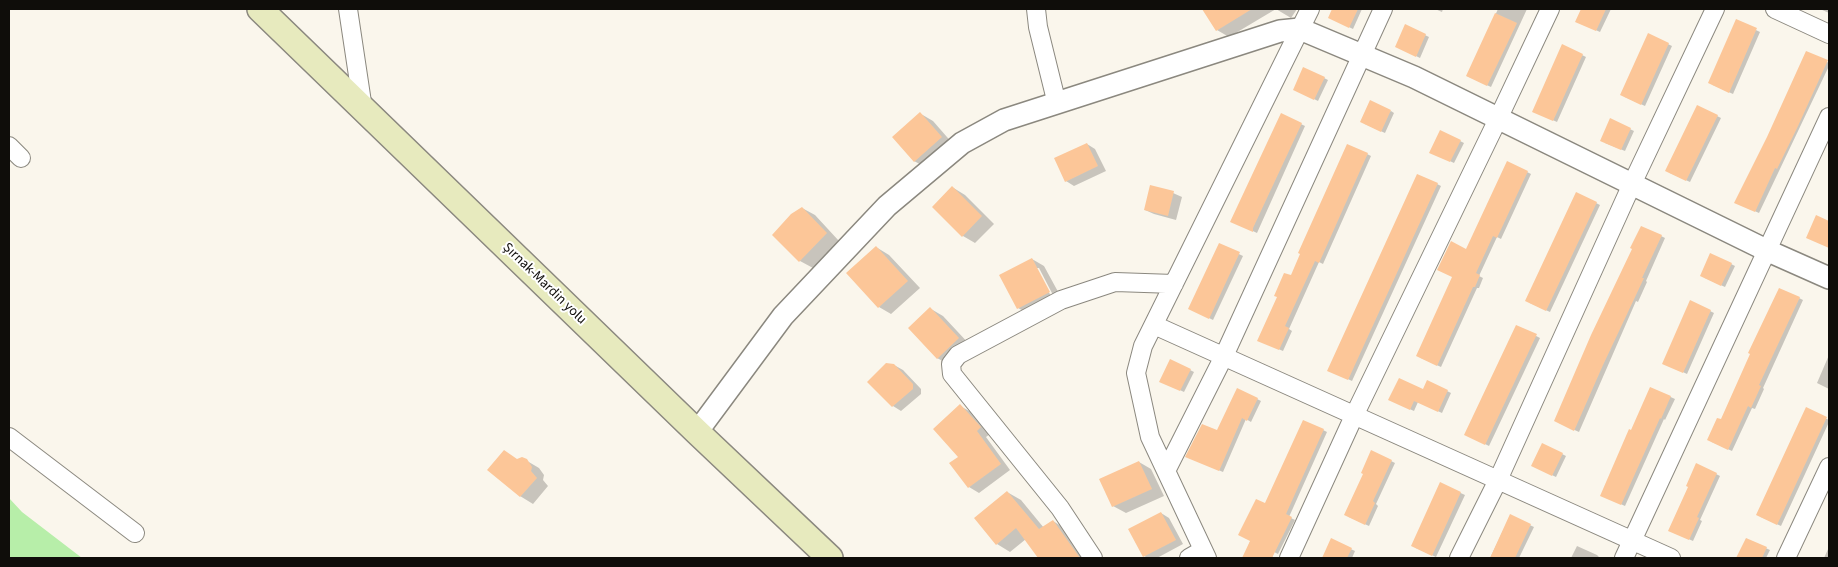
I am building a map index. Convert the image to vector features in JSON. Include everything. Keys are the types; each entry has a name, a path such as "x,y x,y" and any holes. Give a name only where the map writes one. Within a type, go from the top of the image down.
{"main road":[{"name":"Şırnak-Mardin yolu","path":"260,9 697,432 830,558"}],"street":[{"path":"348,9 363,109"},
{"path":"1036,9 1038,27 1057,104"},
{"path":"1200,555 1150,437 1136,373 1143,346 1310,9"},
{"path":"1166,471 1224,356 1383,9"},
{"path":"1290,558 1354,416 1550,9"},
{"path":"1460,558 1498,480 1632,184 1715,9"},
{"path":"1775,9 1829,34"},
{"path":"697,432 783,316 887,206 962,143 1004,120 1280,31 1300,29 1414,78 1766,250 1829,278"},
{"path":"1624,558 1829,117"},
{"path":"1093,558 1060,508 952,374 951,364 958,355 1061,300 1115,282 1174,284"},
{"path":"1154,325 1670,558"},
{"path":"9,437 135,533"},
{"path":"1786,558 1828,472"}],"shaded area":[{"path":"9,498 22,512 82,558 9,558"}],"building":[{"path":"1202,9 1252,9 1216,31"},
{"path":"1332,9 1358,9 1349,28 1328,18"},
{"path":"1581,9 1606,9 1596,31 1575,22"},
{"path":"1495,13 1517,23 1487,86 1466,76"},
{"path":"1736,19 1757,28 1729,93 1708,83"},
{"path":"1405,24 1426,34 1416,57 1395,47"},
{"path":"1648,33 1669,43 1641,105 1620,95"},
{"path":"1562,44 1583,54 1553,121 1532,112"},
{"path":"1806,51 1828,60 1798,126 1777,169 1775,168 1755,212 1734,203 1767,137"},
{"path":"1303,67 1325,77 1314,100 1293,90"},
{"path":"1370,100 1391,110 1381,132 1360,122"},
{"path":"1697,105 1718,115 1686,181 1665,171"},
{"path":"920,112 942,137 914,162 892,137"},
{"path":"1281,113 1302,123 1253,228 1253,232 1230,222"},
{"path":"1610,118 1631,128 1621,150 1600,141"},
{"path":"1440,130 1461,140 1450,162 1429,153"},
{"path":"1087,143 1098,166 1065,182 1054,158"},
{"path":"1347,144 1368,153 1319,263 1315,261 1285,326 1289,328 1279,350 1257,341 1277,297 1274,296 1284,273 1291,275 1300,254 1298,253"},
{"path":"1507,161 1528,171 1497,238 1493,236 1476,273 1480,275 1475,287 1473,287 1437,366 1416,356 1452,277 1437,270 1451,241 1466,249"},
{"path":"1417,174 1438,183 1348,380 1327,371"},
{"path":"1150,185 1174,191 1168,216 1144,210"},
{"path":"952,186 982,216 962,237 932,207"},
{"path":"1576,192 1597,202 1546,311 1525,301"},
{"path":"802,207 827,233 799,262 772,235 791,214"},
{"path":"1816,215 1829,221 1829,248 1806,238"},
{"path":"1641,226 1662,235 1574,431 1554,421"},
{"path":"1219,243 1240,252 1209,319 1188,309"},
{"path":"876,246 908,281 878,308 846,273"},
{"path":"1710,253 1732,263 1721,286 1700,276"},
{"path":"1032,258 1050,292 1017,309 999,275"},
{"path":"1779,288 1800,297 1759,385 1761,386 1751,408 1748,406 1728,450 1707,440 1717,418 1721,419 1750,354 1748,353"},
{"path":"1690,300 1711,310 1683,373 1662,364"},
{"path":"930,307 959,338 937,359 908,328"},
{"path":"1516,325 1537,334 1485,445 1464,435"},
{"path":"1170,359 1191,369 1180,391 1159,382"},
{"path":"886,363 894,364 913,384 913,389 892,407 867,382"},
{"path":"1399,378 1423,389 1427,380 1448,390 1438,412 1414,401 1410,410 1388,400"},
{"path":"1650,387 1671,396 1621,505 1600,496 1629,429 1631,430"},
{"path":"1237,388 1258,398 1247,421 1242,418 1219,471 1185,457 1202,424 1217,430"},
{"path":"960,404 981,427 977,431 1001,464 968,488 949,463 958,457 933,429"},
{"path":"1806,407 1827,417 1777,525 1756,515"},
{"path":"1303,420 1324,429 1286,514 1292,517 1272,558 1242,558 1250,541 1238,535 1256,499 1265,503"},
{"path":"1542,443 1563,453 1552,476 1531,466"},
{"path":"504,450 517,459 522,457 527,459 532,467 531,471 537,478 520,497 487,470"},
{"path":"1371,450 1392,460 1373,501 1375,503 1365,525 1344,515 1363,474 1361,473"},
{"path":"1139,461 1152,489 1112,507 1099,479"},
{"path":"1696,463 1717,473 1689,540 1668,531 1688,487 1686,486"},
{"path":"1440,482 1461,492 1432,556 1411,546"},
{"path":"1007,491 1039,529 1053,520 1080,558 1038,558 1016,528 996,545 974,518"},
{"path":"1161,512 1176,540 1143,557 1128,529"},
{"path":"1510,514 1531,524 1515,558 1490,558"},
{"path":"1331,538 1352,548 1347,558 1322,558"},
{"path":"1746,538 1767,547 1762,558 1736,558"}]}
